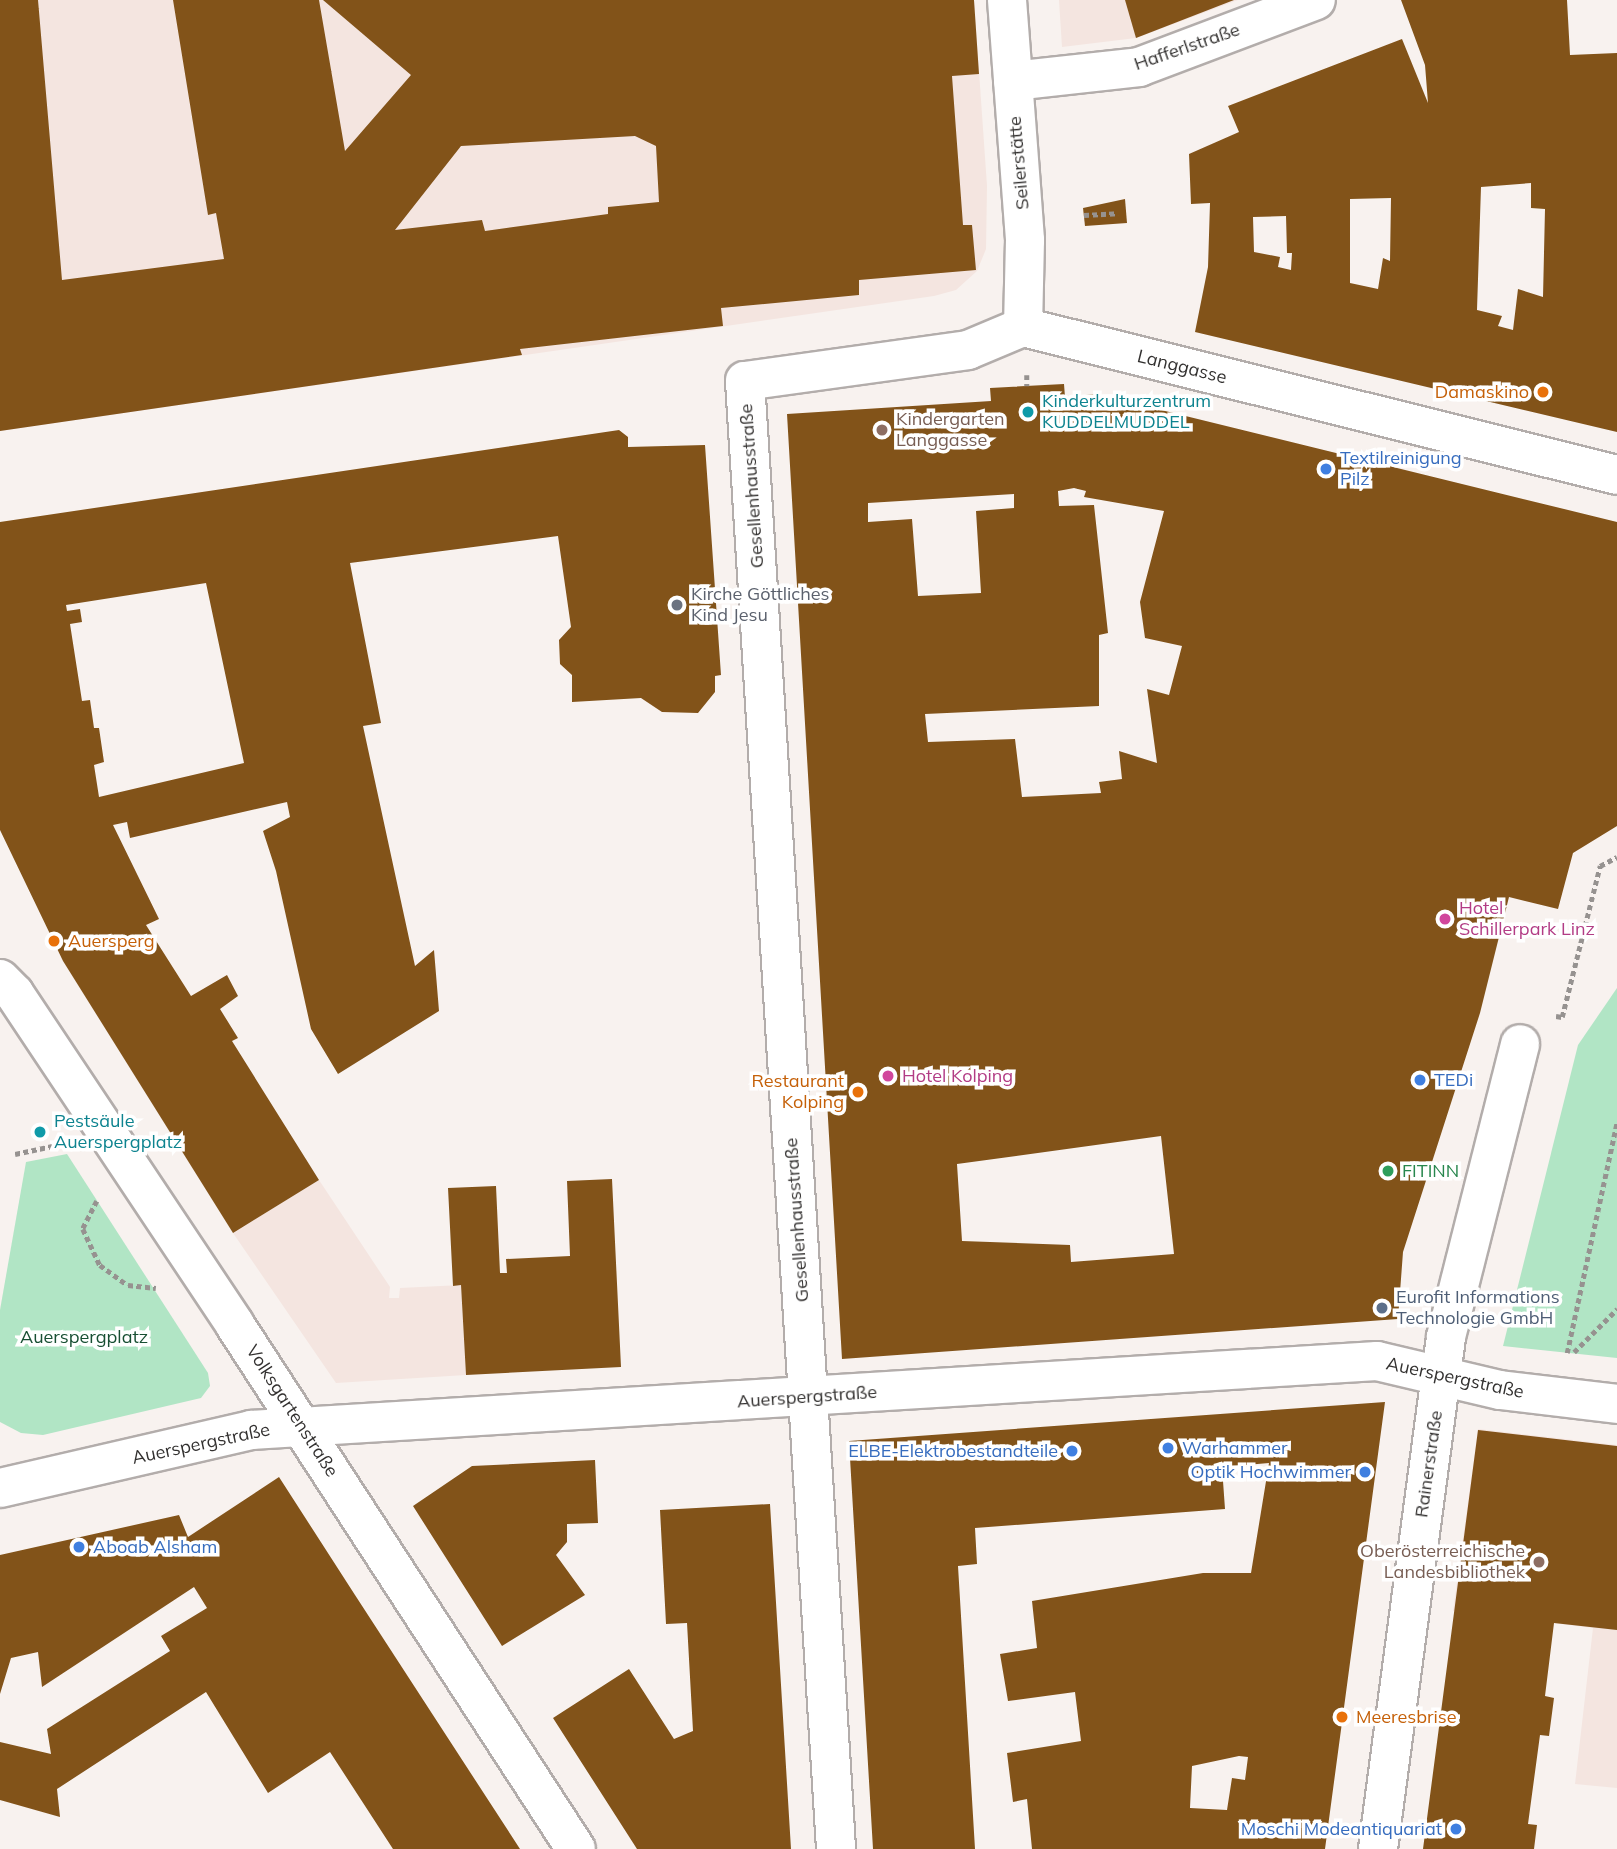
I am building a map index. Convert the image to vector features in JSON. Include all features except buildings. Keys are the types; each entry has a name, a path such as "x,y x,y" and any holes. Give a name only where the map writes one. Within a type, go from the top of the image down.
{"street":[{"name":"Seilerstätte","path":"1006,0 1025,240 1023,327"},
{"name":"Hafferlstraße","path":"1013,81 1139,66 1316,0"},
{"name":"Gesellenhausstraße","path":"836,1849 745,381 968,350 1023,327"},
{"name":"Langgasse","path":"1023,327 1617,475"},
{"name":"Volksgartenstraße","path":"0,979 14,993 302,1427 576,1849"},
{"name":"Rainerstraße","path":"1378,1849 1446,1337 1520,1044"},
{"name":"Auerspergstraße","path":"0,1488 251,1430 1377,1361 1500,1390 1617,1404"}],"path":[{"path":"1084,215 1118,213"},
{"path":"1027,375 1027,386"},
{"path":"1549,1014 1562,1017 1600,866 1617,858"},
{"path":"1617,1121 1565,1360 1617,1310"},
{"path":"15,1154 70,1142"},
{"path":"103,1193 83,1229 94,1255 128,1285 164,1289"}],"shaded area":[{"path":"0,0 974,0 987,186 986,249 977,271 956,290 934,296 0,431"},
{"path":"1059,0 1238,0 1136,38 1062,47"},
{"path":"319,1180 390,1287 389,1298 399,1298 400,1288 461,1285 466,1375 336,1383 233,1233"},
{"name":"Oberösterreichische Landesbibliothek","path":"1478,1429 1617,1445 1617,1788 1575,1784 1593,1628 1453,1611"}],"green space":[{"path":"1617,988 1617,1358 1503,1346 1578,1045"},
{"name":"Auerspergplatz","path":"67,1154 208,1373 210,1386 201,1398 43,1435 21,1433 0,1422 0,1310 26,1162"}],"place":[{"name":"Damaskino","path":"1543,392"},
{"name":"Kinderkulturzentrum KUDDELMUDDEL","path":"1028,412"},
{"name":"Kindergarten Langgasse","path":"882,430"},
{"name":"Textilreinigung Pilz","path":"1326,469"},
{"name":"Kirche Göttliches Kind Jesu","path":"677,605"},
{"name":"Hotel Schillerpark Linz","path":"1445,919"},
{"name":"Auersperg","path":"54,941"},
{"name":"Hotel Kolping","path":"888,1076"},
{"name":"TEDi","path":"1420,1080"},
{"name":"Restaurant Kolping","path":"858,1092"},
{"name":"Pestsäule Auerspergplatz","path":"40,1132"},
{"name":"FITINN","path":"1388,1171"},
{"name":"Eurofit Informations Technologie GmbH","path":"1382,1308"},
{"name":"Warhammer","path":"1168,1448"},
{"name":"ELBE-Elektrobestandteile","path":"1072,1451"},
{"name":"Optik Hochwimmer","path":"1365,1472"},
{"name":"Aboab Alsham","path":"79,1547"},
{"name":"Oberösterreichische Landesbibliothek","path":"1539,1562"},
{"name":"Meeresbrise","path":"1342,1717"},
{"name":"Moschi Modeantiquariat","path":"1456,1829"}]}
